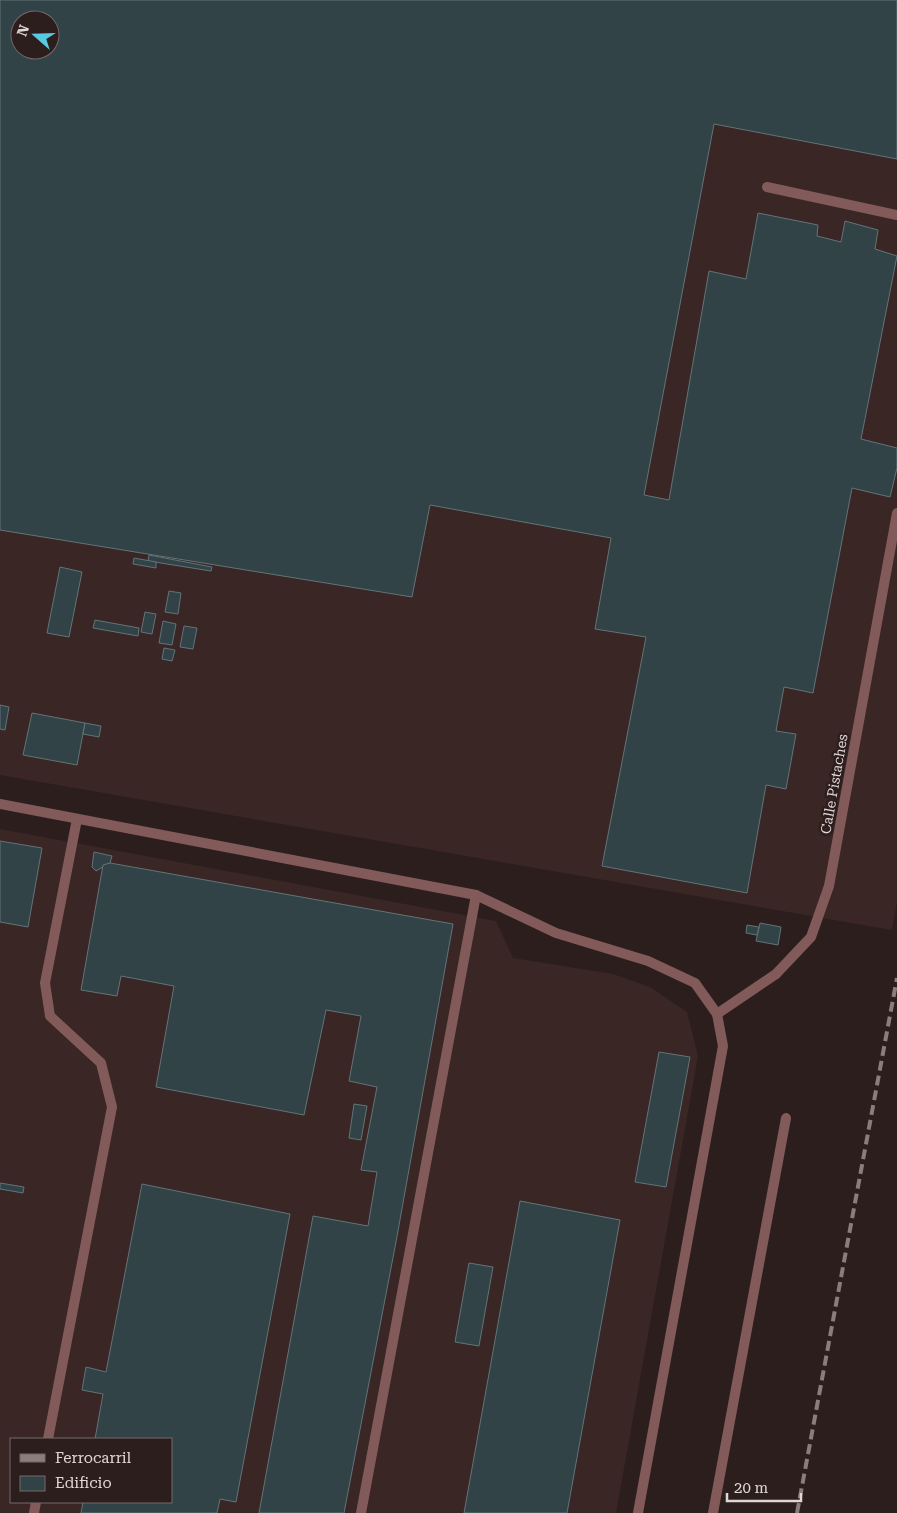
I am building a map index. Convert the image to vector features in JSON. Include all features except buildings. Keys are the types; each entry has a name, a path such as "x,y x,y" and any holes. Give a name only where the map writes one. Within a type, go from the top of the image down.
{"lane":[{"path":"768,187 897,214"},
{"name":"Calle Pistaches","path":"716,1014 776,974 811,937 829,886 897,513"},
{"path":"0,804 476,895 556,933 648,961 695,982 716,1014 724,1046 638,1513"},
{"path":"48,1438 112,1107 101,1062 50,1016 44,983 78,819"},
{"path":"361,1513 476,895"},
{"path":"713,1513 786,1118"}],"shaded area":[{"path":"0,0 897,0 897,902 892,930 0,775"},
{"path":"0,829 496,921 513,958 613,974 650,987 687,1012 698,1056 616,1513 0,1513"}],"railway":[{"path":"797,1513 897,978"}]}
